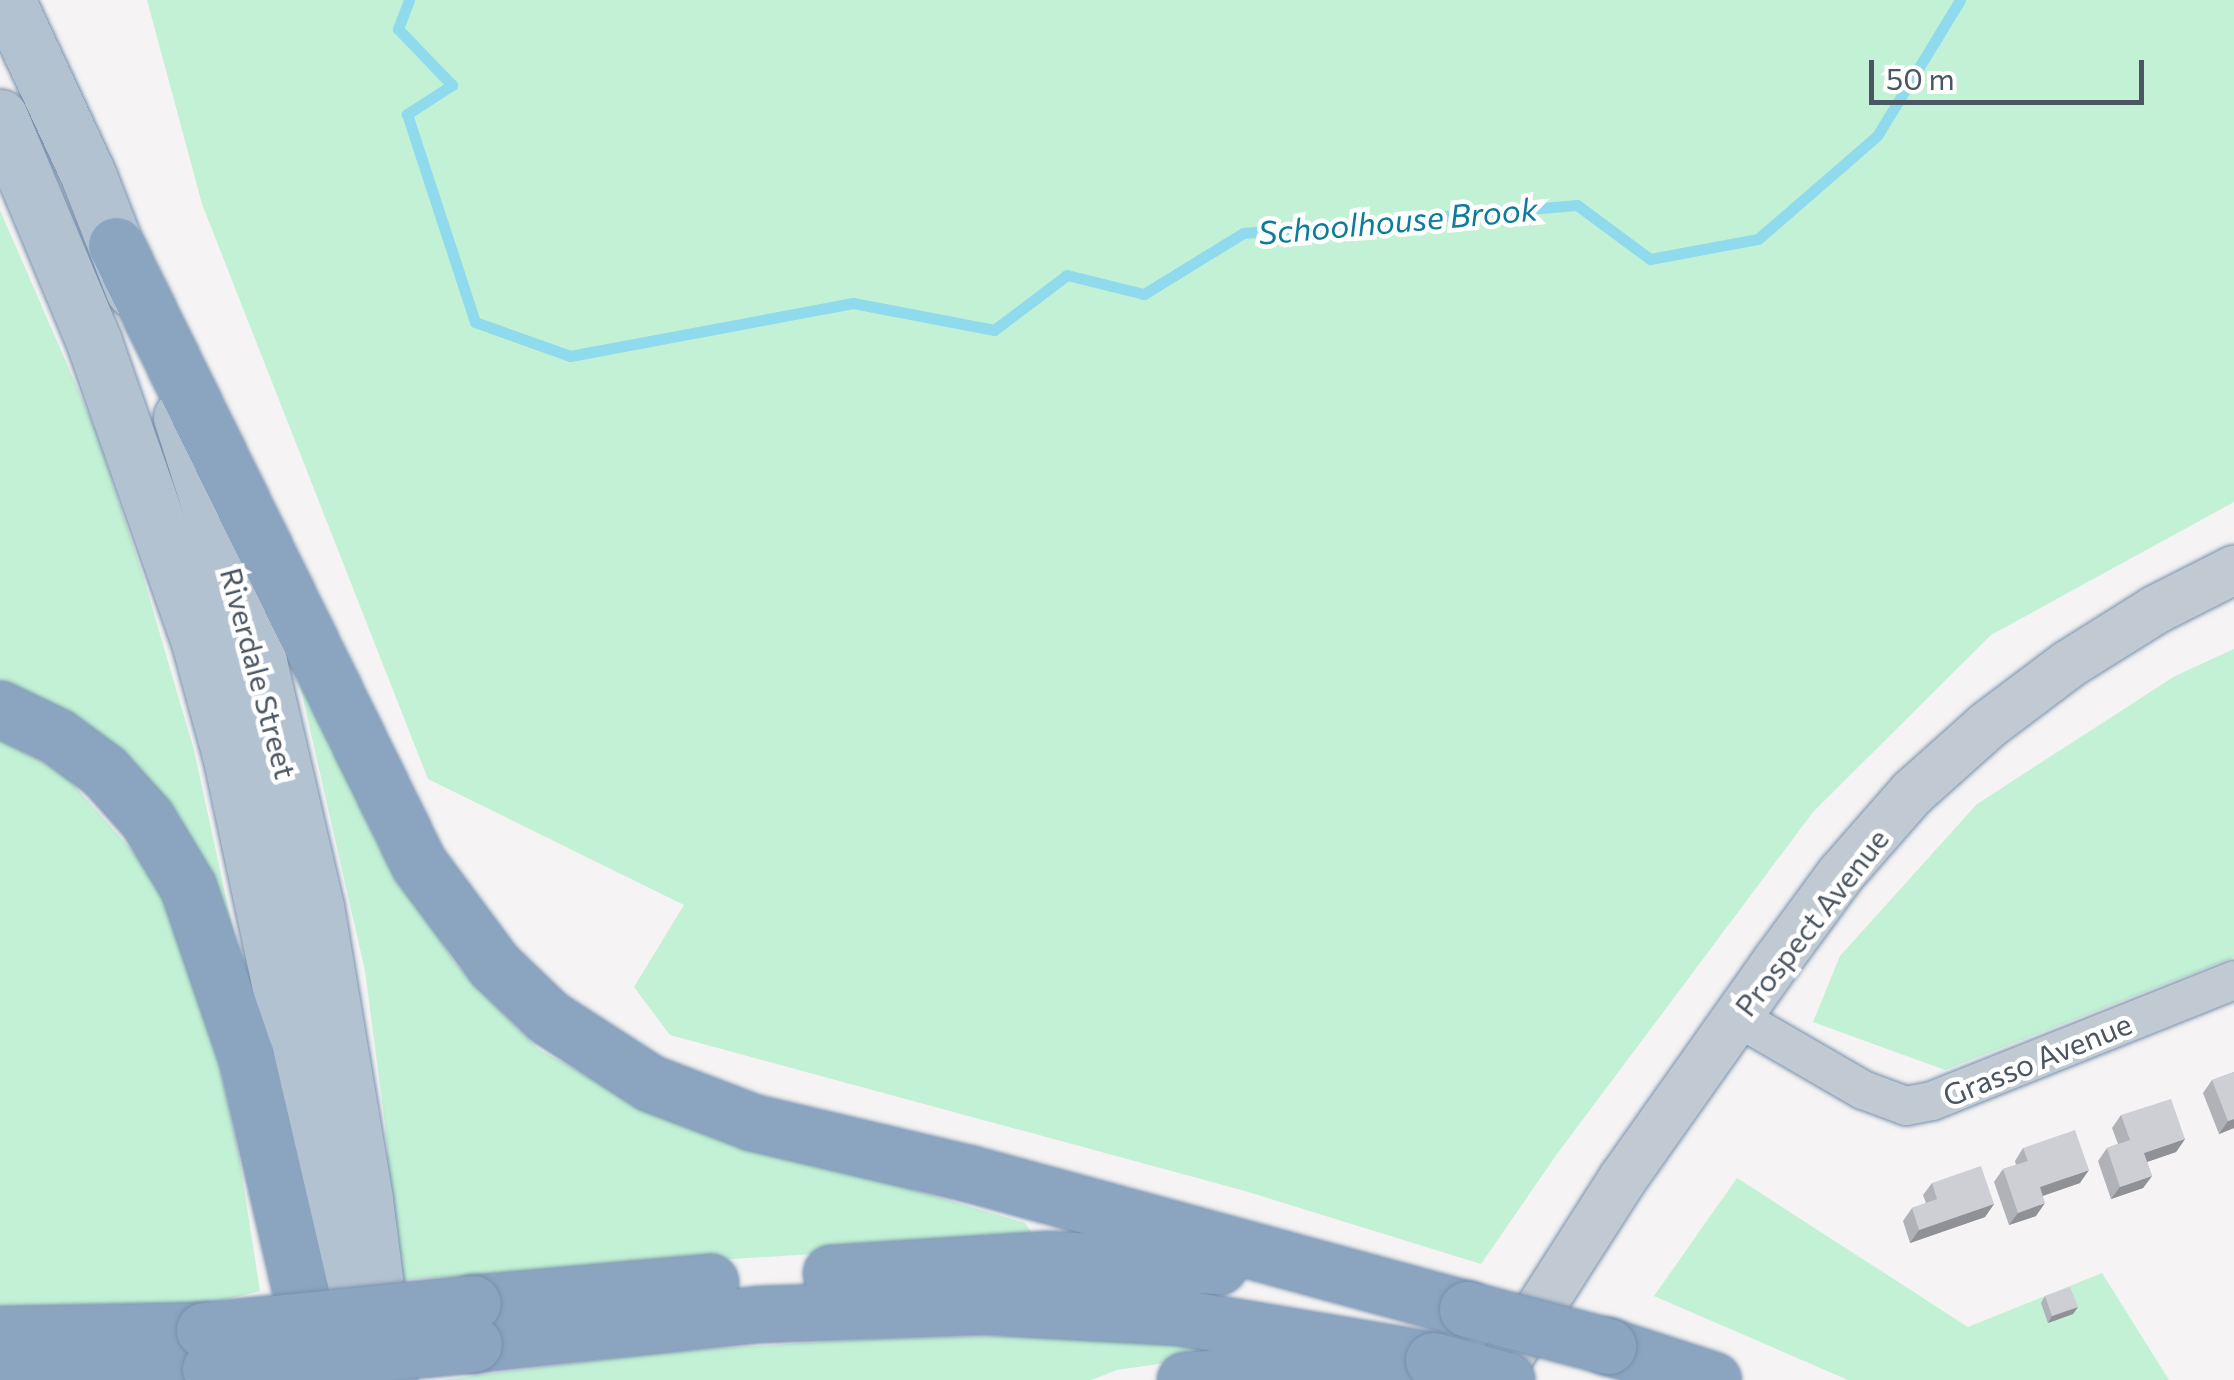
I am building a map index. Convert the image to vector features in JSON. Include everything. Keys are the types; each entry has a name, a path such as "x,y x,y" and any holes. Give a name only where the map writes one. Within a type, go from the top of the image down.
{"highway":[{"path":"116,245 419,864 494,965 548,1017 650,1083 752,1122 1001,1182 1361,1284 1608,1346 1714,1380"},
{"path":"0,709 58,737 104,771 156,832 188,887 246,1056 322,1380"},
{"path":"50,1380 207,1350 1049,1259 1253,1268 1361,1284"},
{"path":"474,1323 983,1306 1178,1317 1443,1372 1506,1380"},
{"path":"0,1334 93,1336 207,1350"},
{"path":"1185,1380 1308,1372 1443,1372"},
{"path":"0,1379 26,1380"}],"main road":[{"name":"Riverdale Street","path":"8,0 116,245 198,468 284,760 339,1035 388,1380"},
{"name":"Riverdale Street","path":"0,117 132,441 199,642 230,759 282,997 306,1151 333,1380"}],"street":[{"name":"Prospect Avenue","path":"1494,1380 1624,1177 1737,1018 1841,874 1912,794 1962,748 2069,664 2155,610 2234,570"},
{"name":"Grasso Avenue","path":"1737,1018 1863,1090 1906,1106 1932,1101 2234,980"}],"green space":[{"path":"147,0 2234,0 2234,502 1991,635 1813,812 1557,1154 1481,1264 1245,1191 670,1035 634,987 684,905 428,779 202,204"},
{"path":"0,210 96,431 142,573 194,750 242,971 151,787 69,711 0,687"},
{"path":"2234,649 2234,957 1945,1070 1813,1022 1840,956 1977,804 2175,676"},
{"path":"293,654 397,866 453,961 538,1049 656,1114 1025,1223 1037,1240 397,1280 385,1124 365,971"},
{"path":"0,740 62,772 153,874 206,1002 239,1156 260,1291 176,1312 0,1316"},
{"path":"1737,1178 1968,1327 2102,1273 2169,1380 1848,1380 1654,1296"},
{"path":"1058,1335 1216,1347 1213,1356 1117,1370 1091,1380 441,1380 661,1352 870,1339"}],"building":[{"path":"2234,1072 2234,1119 2228,1121 2212,1080"},
{"path":"2171,1099 2185,1139 2144,1153 2152,1176 2120,1187 2107,1148 2130,1140 2121,1115"},
{"path":"2075,1130 2089,1170 2040,1187 2045,1203 2018,1213 2003,1169 2028,1161 2023,1148"},
{"path":"1981,1166 1994,1204 1919,1230 1912,1208 1937,1199 1932,1183"},
{"path":"2070,1287 2078,1307 2052,1316 2045,1296"}],"waterway":[{"name":"Schoolhouse Brook","path":"409,0 398,29 452,85 407,114 475,322 570,356 853,303 994,330 1067,275 1144,294 1243,233 1577,205 1650,259 1758,239 1877,136 1960,0"}]}
